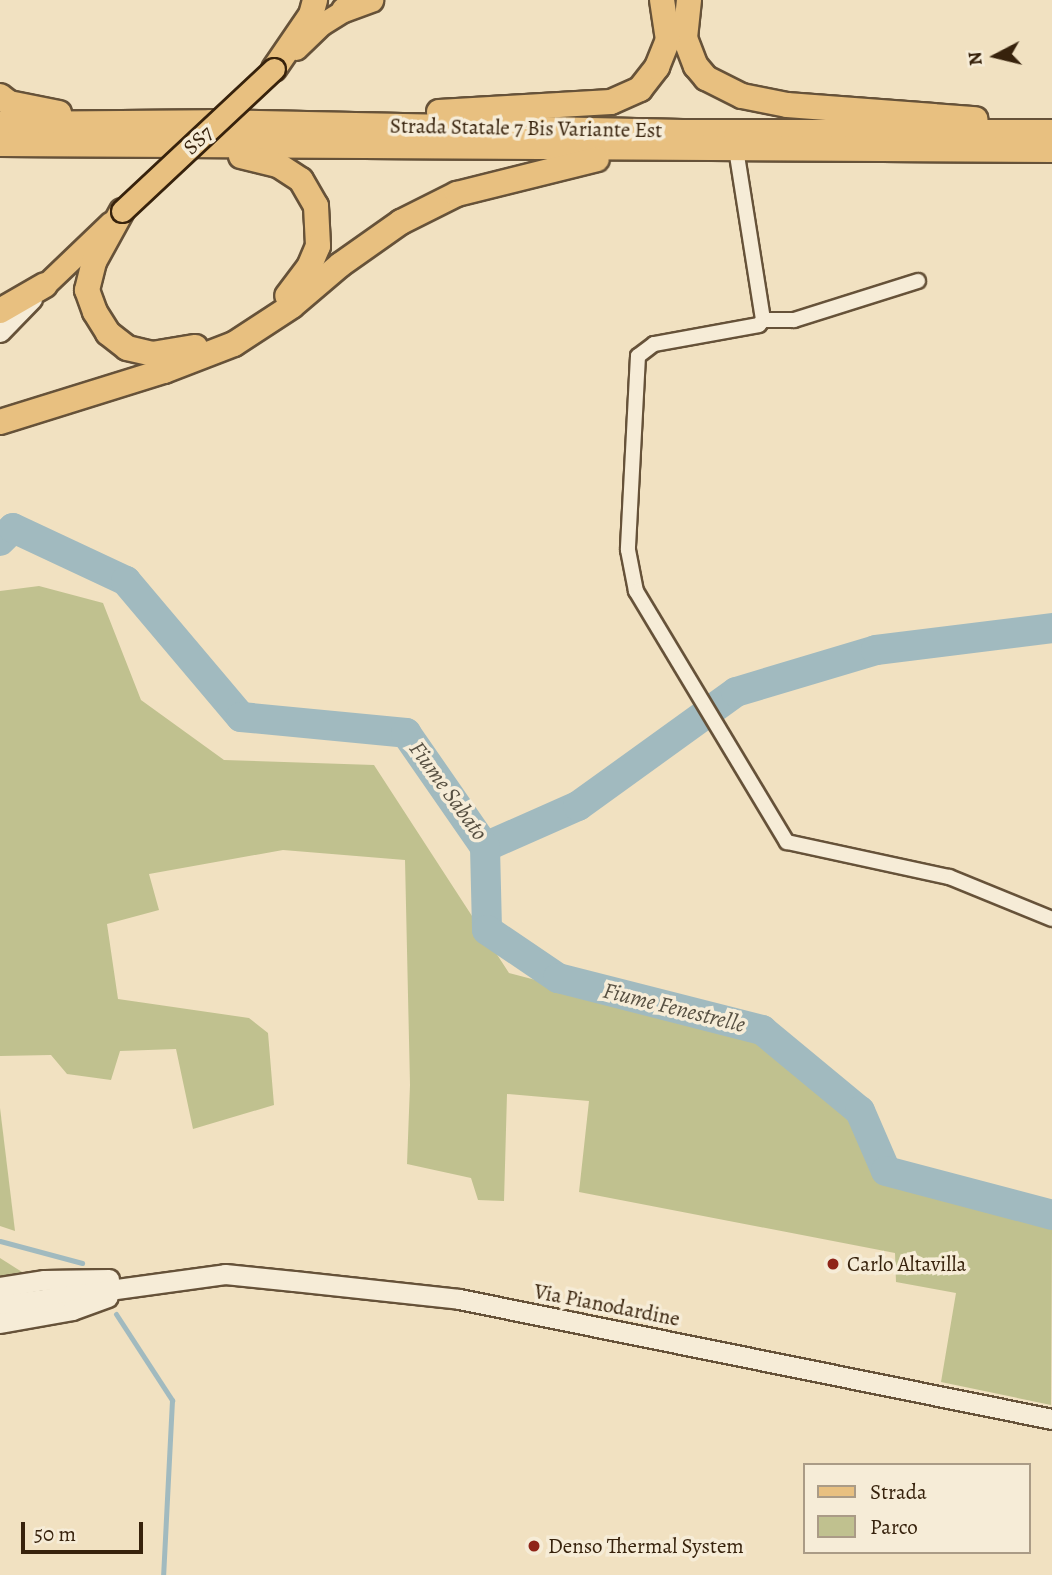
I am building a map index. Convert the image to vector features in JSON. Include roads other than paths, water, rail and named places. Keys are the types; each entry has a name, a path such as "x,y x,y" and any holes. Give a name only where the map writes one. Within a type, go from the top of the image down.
{"highway":[{"path":"274,69 311,15 314,0"},
{"path":"352,5 371,0"},
{"path":"211,122 611,102 640,89 657,66 668,40 662,0"},
{"path":"689,0 685,38 696,66 706,78 743,96 786,105 1052,126"},
{"path":"0,96 9,103 157,135"},
{"name":"Strada Statale 7 Bis Variante Est","path":"157,135 211,122 683,132 1052,132"},
{"name":"Strada Statale 7 Bis Variante Est","path":"0,124 157,135 674,149 1052,150"},
{"name":"SS7","path":"0,144 61,145 157,135 278,165 301,180 316,206 318,246 309,267 277,305 202,345 152,354 127,348 108,333 87,290 94,262 122,211"},
{"path":"0,151 61,145"},
{"path":"0,422 164,371 234,344 292,306 340,265 401,222 457,194 592,159 674,149"},
{"path":"0,311 45,285"}],"main road":[{"name":"SS7","path":"45,285 274,69 352,5"}],"street":[{"path":"736,149 763,320 759,325 654,344 638,356 629,568 636,591 787,842 949,877 1052,919"},
{"path":"763,320 794,320 918,281"},
{"path":"0,332 45,285"},
{"name":"Via Pianodardine","path":"148,1281 225,1274 459,1299 1052,1419"},
{"path":"0,1287 88,1278 148,1281"},
{"path":"0,1305 148,1281"},
{"path":"0,1323 72,1310 148,1281"}],"waterway":[{"name":"Fiume Sabato","path":"0,541 13,528 126,581 241,717 406,733 485,847 578,806 736,692 876,650 1052,628"},
{"name":"Fiume Fenestrelle","path":"485,847 487,930 558,978 762,1030 860,1111 886,1171 1052,1215"},
{"path":"0,1241 82,1263"},
{"path":"116,1314 172,1400 163,1575"}],"place":[{"name":"Carlo Altavilla","path":"833,1264"},
{"name":"Denso Thermal System","path":"534,1546"}]}
